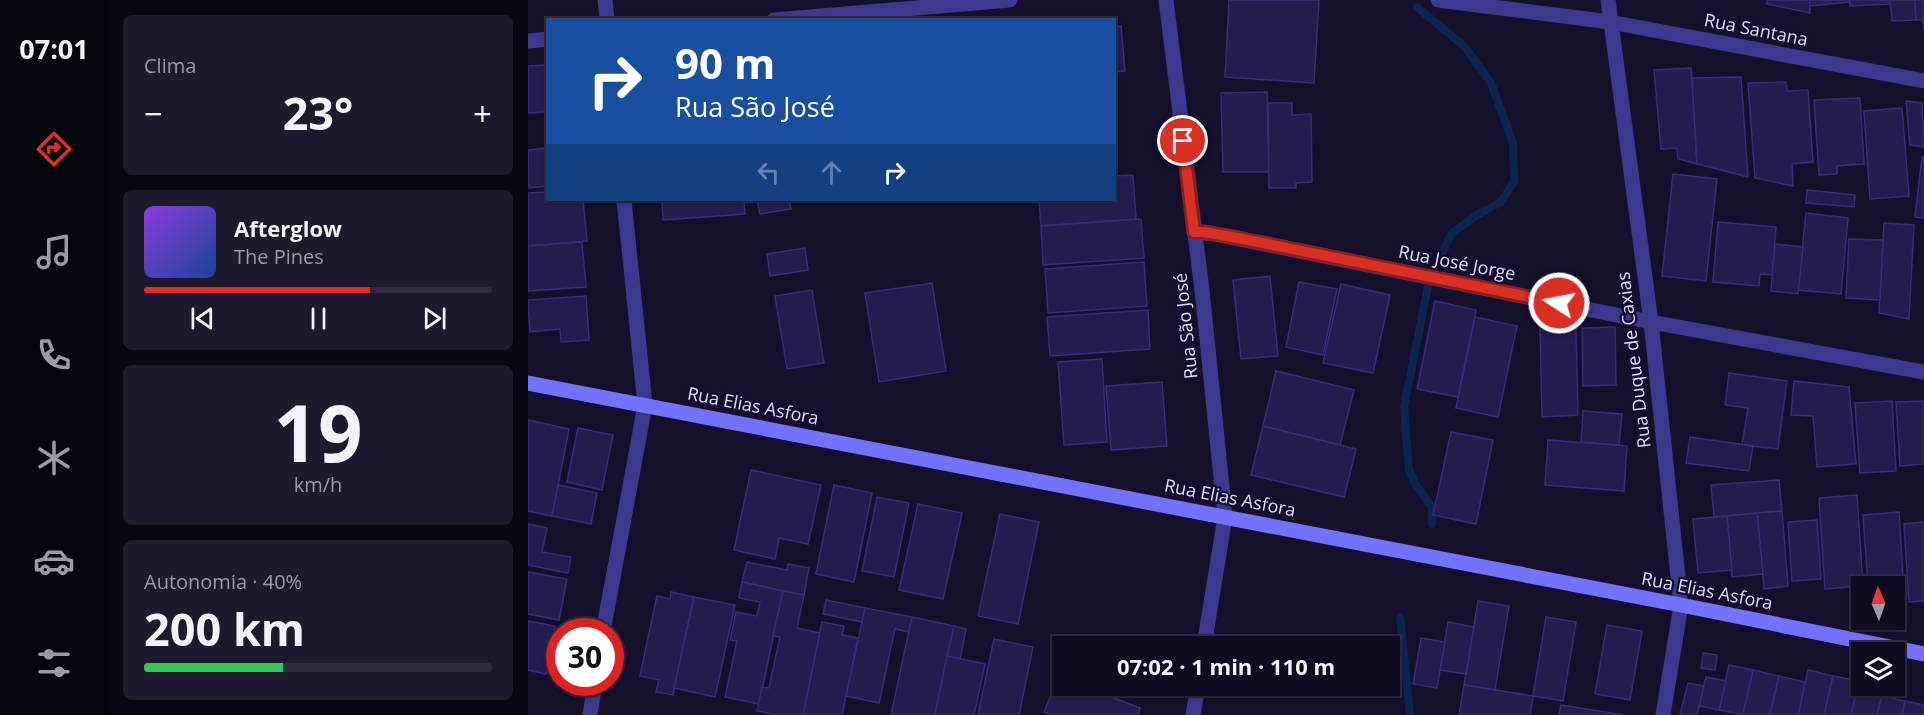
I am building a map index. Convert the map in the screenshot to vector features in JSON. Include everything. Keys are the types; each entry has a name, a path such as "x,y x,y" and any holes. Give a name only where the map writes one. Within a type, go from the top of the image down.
{"street":[{"path":"605,0 607,18"},
{"path":"798,18 1010,0"},
{"name":"Rua São José","path":"1166,0 1202,290 1225,517 1206,636"},
{"name":"Rua Santana","path":"1438,0 1610,22 1924,81"},
{"name":"Rua Duque de Caxias","path":"1608,0 1651,322 1681,605 1663,715"},
{"path":"528,41 546,39"},
{"path":"606,618 645,405 624,201"},
{"name":"Rua José Jorge","path":"1194,232 1227,236 1651,322 1924,372"},
{"name":"Rua Elias Asfora","path":"528,383 1924,654"},
{"path":"590,715 593,696"},
{"path":"1193,715 1196,696"}],"building":[{"path":"1229,0 1319,0 1314,83 1225,77"},
{"path":"1767,0 1810,0 1810,13 1767,4"},
{"path":"1810,0 1850,0 1850,2 1810,6"},
{"path":"1850,0 1890,0 1890,4 1850,6"},
{"path":"1890,0 1915,0 1916,20 1892,21"},
{"path":"1915,0 1924,0 1924,30 1923,20 1916,20"},
{"path":"1121,26 1125,71 1116,72 1116,27"},
{"path":"546,65 546,112 528,113 528,66"},
{"path":"1691,68 1697,164 1678,159 1677,148 1661,149 1654,70"},
{"path":"1741,77 1748,177 1697,164 1692,78"},
{"path":"1786,82 1787,91 1808,90 1813,162 1792,164 1793,186 1755,178 1748,83"},
{"path":"1267,92 1269,172 1223,172 1221,93"},
{"path":"1860,98 1864,164 1837,166 1837,174 1819,175 1814,100"},
{"path":"1906,101 1922,103 1924,147 1910,145"},
{"path":"1268,103 1292,103 1292,115 1311,114 1312,182 1296,183 1296,188 1269,188"},
{"path":"1902,108 1909,196 1870,199 1864,111"},
{"path":"546,148 546,186 529,188 528,150"},
{"path":"1922,157 1924,157 1924,218 1915,217"},
{"path":"1673,174 1717,179 1706,281 1662,276"},
{"path":"1133,175 1136,219 1041,226 1039,201 1116,201 1116,176"},
{"path":"1807,190 1855,195 1854,207 1806,203"},
{"path":"546,192 546,201 583,201 587,241 528,246 528,193"},
{"path":"662,201 744,201 745,214 663,220"},
{"path":"757,201 789,201 791,209 760,214"},
{"path":"1806,213 1848,218 1841,294 1798,290"},
{"path":"1141,219 1144,258 1043,265 1041,226"},
{"path":"1718,222 1776,227 1772,275 1760,274 1759,286 1713,282"},
{"path":"1884,223 1914,225 1909,319 1879,313"},
{"path":"1849,239 1883,240 1880,300 1846,298"},
{"path":"582,242 586,287 528,291 528,246"},
{"path":"1775,244 1803,247 1798,294 1771,291"},
{"path":"805,248 808,270 770,276 767,254"},
{"path":"1144,262 1147,306 1048,313 1045,269"},
{"path":"1270,276 1278,356 1241,359 1233,280"},
{"path":"1299,282 1337,289 1323,355 1286,347"},
{"path":"932,283 946,371 879,382 865,293"},
{"path":"1341,284 1390,295 1373,373 1323,363"},
{"path":"812,290 824,363 787,369 775,296"},
{"path":"586,296 589,340 561,342 560,329 530,332 528,300"},
{"path":"1435,301 1476,310 1458,397 1417,389"},
{"path":"1148,310 1150,349 1050,356 1047,317"},
{"path":"1475,317 1517,326 1498,417 1456,408"},
{"path":"1576,327 1578,415 1542,417 1540,328"},
{"path":"1615,327 1616,385 1583,386 1582,328"},
{"path":"1102,359 1107,442 1064,445 1058,362"},
{"path":"1276,371 1354,390 1340,445 1263,426"},
{"path":"1729,373 1787,381 1778,449 1742,445 1748,408 1725,405"},
{"path":"1794,381 1849,387 1856,464 1817,467 1813,416 1791,415"},
{"path":"1162,382 1167,446 1111,450 1106,386"},
{"path":"1892,401 1896,471 1860,473 1855,403"},
{"path":"1924,401 1924,464 1900,466 1896,402"},
{"path":"1583,411 1622,414 1619,445 1581,442"},
{"path":"528,420 569,429 552,516 528,511"},
{"path":"1263,426 1356,449 1344,497 1251,475"},
{"path":"578,428 613,435 602,490 567,482"},
{"path":"1451,432 1493,440 1476,524 1433,515"},
{"path":"1690,437 1753,446 1749,471 1686,463"},
{"path":"1548,440 1627,446 1624,491 1545,485"},
{"path":"751,470 821,485 808,544 779,538 775,559 734,550"},
{"path":"1779,480 1782,511 1714,517 1711,485"},
{"path":"558,485 597,493 591,524 552,516"},
{"path":"834,485 872,493 854,582 816,574"},
{"path":"1857,495 1862,576 1851,576 1851,587 1825,589 1819,498"},
{"path":"877,497 909,503 894,577 862,571"},
{"path":"918,504 962,513 943,599 899,590"},
{"path":"1782,511 1788,586 1764,589 1757,513"},
{"path":"1899,512 1903,576 1867,576 1863,515"},
{"path":"1757,513 1763,574 1732,577 1727,516"},
{"path":"1000,514 1039,522 1018,624 978,616"},
{"path":"1727,516 1732,570 1698,573 1693,519"},
{"path":"1817,520 1821,579 1792,581 1788,522"},
{"path":"1924,522 1924,601 1909,602 1904,524"},
{"path":"528,524 547,528 542,552 571,557 568,573 528,565"},
{"path":"747,562 787,570 788,564 809,568 804,595 742,582"},
{"path":"528,572 567,579 559,618 528,614"},
{"path":"742,582 783,591 759,704 725,697 737,641 730,640 736,612 757,616 760,602 739,598"},
{"path":"783,591 804,595 797,628 820,633 803,715 778,715 757,711 762,687 769,688 780,637 773,636"},
{"path":"671,592 694,597 673,695 656,692 659,680 640,676 657,596 670,599"},
{"path":"694,597 735,605 715,697 674,688"},
{"path":"826,600 865,608 862,622 823,614"},
{"path":"1478,601 1509,606 1495,690 1464,685"},
{"path":"865,608 912,617 909,632 895,629 879,703 846,696"},
{"path":"912,617 954,626 935,715 891,715"},
{"path":"1546,617 1576,622 1563,701 1533,696"},
{"path":"528,621 546,624 546,674 528,670"},
{"path":"822,622 844,626 842,635 858,638 842,715 803,715"},
{"path":"1448,622 1474,627 1466,674 1440,670"},
{"path":"1607,625 1642,631 1630,700 1595,694"},
{"path":"954,626 966,629 960,659 947,656"},
{"path":"1421,638 1445,642 1437,688 1413,684"},
{"path":"994,639 1033,647 1019,715 978,715"},
{"path":"1703,653 1717,655 1715,670 1701,668"},
{"path":"947,656 985,664 974,715 935,715"},
{"path":"1729,665 1753,670 1743,715 1719,710"},
{"path":"1753,670 1779,676 1770,715 1743,715"},
{"path":"1808,670 1833,676 1824,715 1798,715"},
{"path":"1779,676 1805,682 1798,715 1770,715"},
{"path":"1833,676 1851,679 1851,696 1855,696 1851,715 1824,715"},
{"path":"1706,677 1726,681 1719,710 1699,706"},
{"path":"1688,683 1704,686 1697,715 1680,715"},
{"path":"1464,685 1533,696 1530,715 1459,715"},
{"path":"1052,693 1052,696 1109,696 1140,708 1138,715 1052,715 1044,712"},
{"path":"1856,696 1882,696 1877,715 1851,715"},
{"path":"1882,696 1905,701 1902,715 1877,715"},
{"path":"1905,701 1924,705 1924,715 1902,715"},
{"path":"1561,705 1624,715 1559,715"}],"waterway":[{"path":"1417,7 1465,47 1491,83 1513,143 1514,182 1501,202 1477,215 1451,234 1441,256"},
{"path":"1428,286 1404,407 1409,470 1416,485 1432,507 1432,524"},
{"path":"1400,617 1410,715"}],"route":[{"path":"1183,141 1194,232 1238,238 1559,303"}]}
